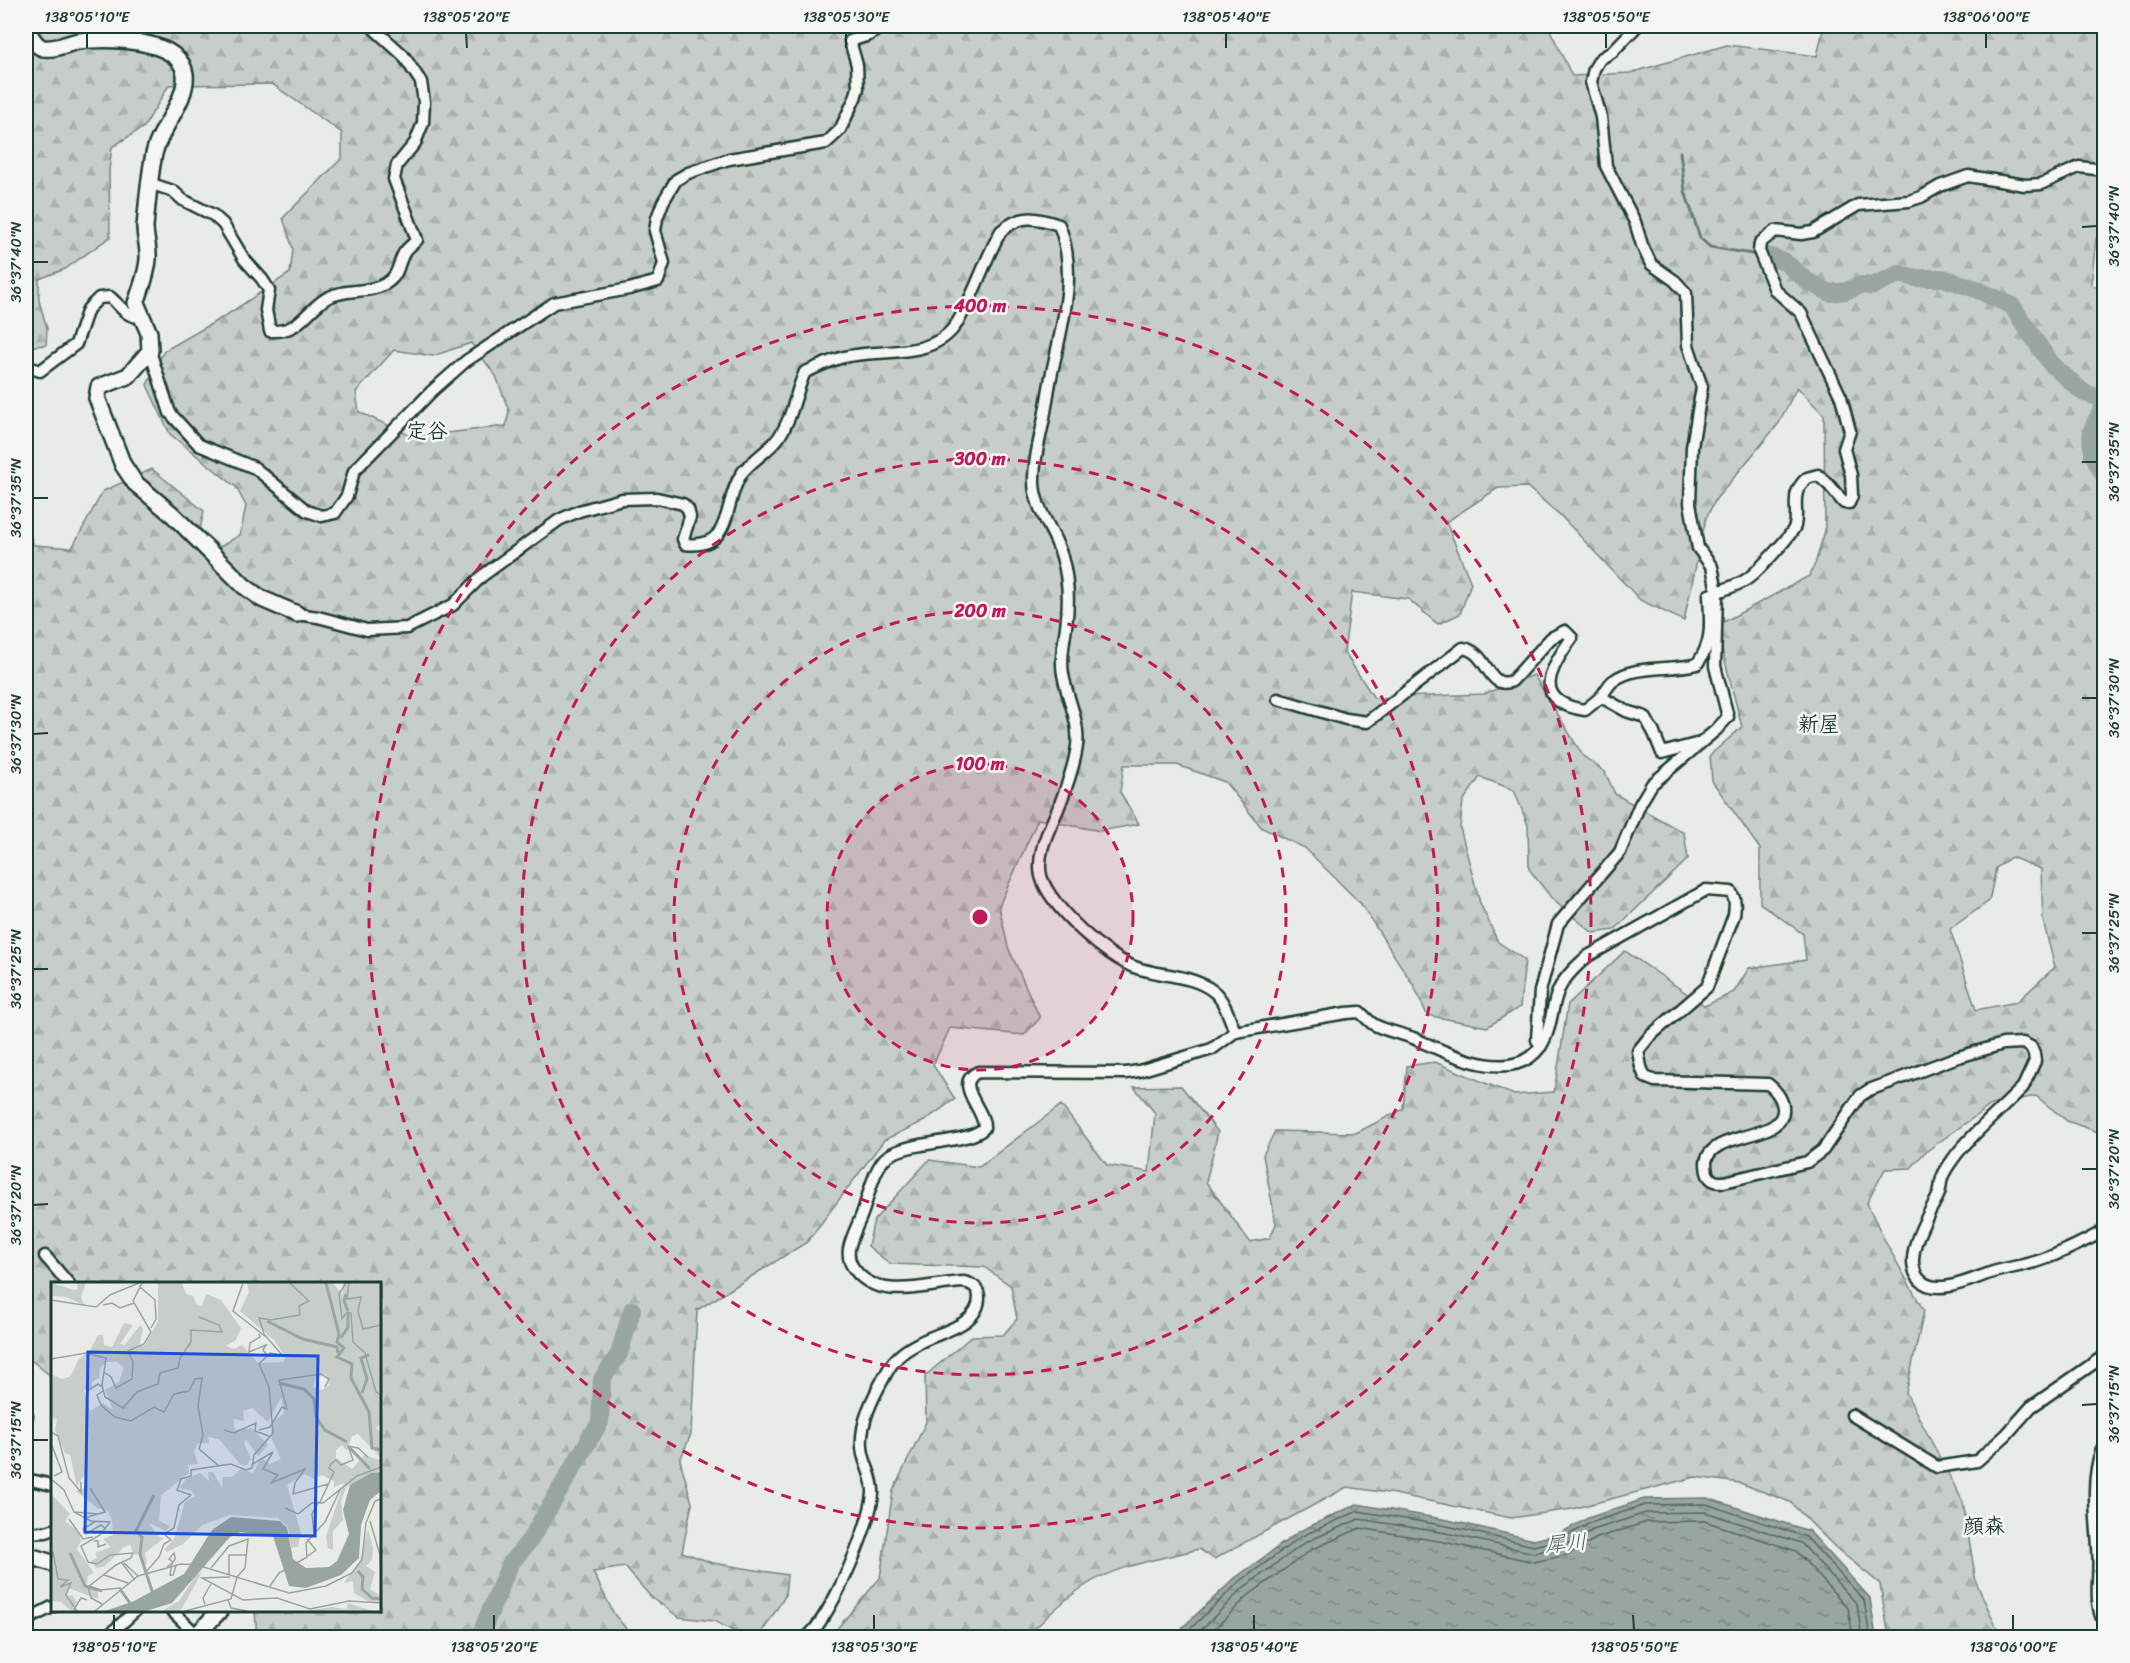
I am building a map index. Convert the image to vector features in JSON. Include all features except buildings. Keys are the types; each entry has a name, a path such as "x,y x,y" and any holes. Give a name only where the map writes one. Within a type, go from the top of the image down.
{"street":[{"path":"149,183 173,191 183,200 213,215 223,224 244,259 268,290 266,310 270,331 289,330 296,326 325,299 333,295 367,290 385,284 395,276 404,254 417,240 394,179 398,165 415,143 423,123 424,102 421,82 403,55 371,26"},
{"path":"26,28 41,47 53,48 80,41 121,39 150,45 179,60 185,73 184,90 155,146 145,230 148,258 136,303 149,333 150,351 170,413 199,445 255,468 307,511 322,516 335,513 347,496 354,471 438,385 466,361 554,303 629,289 658,281 664,263 655,231 657,218 676,180 688,173 729,159 826,144 840,130 858,88 857,65 850,41 883,26"},
{"path":"1541,1046 1537,1040 1540,991 1558,924 1620,852 1640,804 1652,784 1716,730 1728,717 1715,666 1717,592 1712,567 1698,548 1690,503 1692,447 1702,387 1688,345 1686,293 1675,281 1651,264 1635,222 1606,166 1601,117 1591,82 1594,69 1600,59 1618,46 1637,26"},
{"path":"1278,699 1346,719 1367,722 1463,648 1472,649 1477,654 1494,680 1506,683 1512,681 1551,638 1565,631 1572,638 1551,672 1550,687 1552,695 1568,707 1585,710 1601,697 1611,682 1632,670 1655,670 1697,664 1706,653 1710,639 1709,595 1752,577 1789,536 1794,528 1796,493 1807,477 1818,475 1844,503 1849,503 1852,496 1851,475 1844,448 1850,431 1840,397 1801,313 1775,290 1759,251 1761,243 1775,231 1801,234 1814,232 1858,205 1909,201 1968,176 2010,184 2033,185 2041,184 2079,167 2104,170"},
{"path":"150,351 128,376 99,387 97,398 123,465 135,483 174,515 244,586 262,599 297,614 367,630 407,628 453,605 482,576 559,520 579,511 621,499 657,498 683,504 688,509 690,517 684,539 685,544 703,545 713,541 722,528 742,474 778,439 784,428 805,372 845,356 899,352 941,340 953,328 974,294 1001,231 1022,218 1034,218 1059,225 1066,254 1067,304 1050,381 1035,462 1034,482 1048,529 1063,558 1069,597 1062,671 1078,723 1077,746 1071,773 1044,842 1040,862 1041,877 1051,896 1102,949 1136,968 1195,982 1214,991 1224,1006 1235,1032"},
{"path":"26,366 40,371 76,344 88,309 99,298 110,297 122,306 127,315 133,318 142,317"},
{"path":"1601,697 1626,711 1645,717 1662,753 1700,743"},
{"path":"806,1638 824,1617 854,1555 866,1524 873,1482 862,1451 862,1434 870,1404 889,1368 900,1356 916,1344 962,1323 972,1314 979,1294 972,1284 945,1283 932,1287 902,1289 880,1287 858,1275 852,1266 849,1248 881,1163 887,1157 896,1152 980,1133 984,1128 985,1123 970,1096 968,1081 978,1072 1126,1073 1139,1071 1212,1049 1235,1032 1346,1012 1360,1012 1374,1025 1410,1036 1463,1060 1480,1064 1513,1063 1534,1054 1541,1046 1557,991 1581,961 1706,890 1731,892 1736,904 1734,915 1707,987 1650,1036 1638,1051 1645,1077 1655,1081 1768,1084 1783,1103 1783,1115 1769,1129 1742,1136 1711,1150 1707,1156 1708,1176 1715,1182 1724,1182 1807,1162 1822,1150 1853,1104 1869,1090 1955,1058 2003,1044 2023,1043 2031,1047 2035,1061 2024,1087 1957,1154 1942,1177 1939,1193 1926,1216 1917,1239 1914,1257 1918,1279 1926,1285 1942,1287 1956,1285 2063,1252 2104,1231"},
{"path":"45,1256 67,1282"},
{"path":"1852,1414 1937,1467 1977,1461 2006,1435 2031,1407 2104,1356"},
{"path":"26,1413 26,1419"},
{"path":"2104,1450 2099,1466 2098,1504 2101,1558 2100,1606 2104,1617"},
{"path":"26,1479 51,1485"},
{"path":"26,1533 51,1530"},
{"path":"26,1555 51,1563"},
{"path":"26,1620 51,1608"},
{"path":"106,1638 135,1612"},
{"path":"172,1612 196,1636 219,1612"}],"green space":[{"path":"26,26 1548,26 1572,76 1630,73 1727,45 1817,56 1824,26 2104,26 2104,226 2096,239 2091,285 2104,289 2104,1134 2067,1121 2036,1096 1991,1105 1924,1153 1911,1168 1885,1169 1867,1203 1885,1241 1924,1311 1906,1393 1963,1502 1976,1582 2001,1637 1889,1637 1880,1584 1836,1548 1790,1502 1740,1483 1695,1477 1572,1509 1511,1518 1395,1494 1347,1487 1214,1559 1199,1549 1108,1573 1075,1592 1027,1637 830,1637 880,1578 893,1491 926,1422 925,1376 972,1336 1003,1335 1017,1319 1011,1286 984,1267 890,1264 868,1246 874,1220 929,1160 979,1167 1061,1105 1107,1165 1149,1172 1155,1113 1134,1087 1181,1086 1218,1132 1206,1182 1250,1242 1270,1238 1276,1224 1263,1155 1275,1131 1356,1133 1403,1109 1407,1066 1435,1062 1514,1095 1554,1092 1568,1004 1625,951 1705,1006 1734,992 1749,968 1806,960 1803,934 1760,903 1760,849 1712,781 1710,755 1742,727 1716,626 1809,576 1825,531 1824,415 1797,387 1779,423 1716,499 1706,518 1684,621 1640,600 1560,515 1527,487 1498,488 1446,522 1471,583 1460,614 1438,624 1408,599 1352,592 1344,652 1374,698 1484,694 1534,675 1583,756 1605,772 1615,794 1684,833 1688,859 1614,930 1593,933 1553,900 1529,869 1528,825 1514,790 1480,777 1463,801 1460,828 1480,903 1498,942 1525,960 1520,1007 1487,1027 1427,1015 1414,986 1361,904 1305,848 1262,828 1225,782 1177,765 1124,765 1120,792 1139,824 1100,831 1038,819 999,906 1008,947 1040,1018 1024,1035 950,1028 933,1065 955,1099 924,1121 884,1140 807,1242 697,1310 691,1434 680,1460 692,1503 682,1552 713,1563 787,1575 785,1596 759,1637 745,1637 714,1621 679,1617 651,1597 625,1567 593,1572 614,1614 633,1637 257,1637 255,1612 381,1612 381,1282 51,1282 51,1376 26,1356 26,525 34,545 72,548 103,491 152,469 204,511 200,529 220,547 240,535 246,506 236,487 170,434 147,385 164,351 225,316 290,273 293,249 283,218 342,158 342,133 272,84 169,85 144,127 112,147 109,170 110,237 65,269 39,279 39,301 47,328 46,345 26,347","holes":["471,343 496,376 509,411 506,426 413,437 359,412 356,392 394,350 433,356","2011,857 2041,869 2043,921 2055,967 2017,1002 1976,1010 1950,929 1989,901 1996,868"]}],"water":[{"name":"犀川","path":"1707,1498 1809,1531 1870,1598 1876,1637 1178,1637 1183,1627 1235,1578 1300,1531 1357,1504 1448,1520 1534,1540 1559,1534 1588,1518 1644,1499"}],"waterway":[{"path":"1680,152 1685,191 1700,238 1710,247 1758,255"},
{"path":"1767,256 1785,262 1807,281 1830,293 1846,291 1862,285 1872,286 1899,274 1916,278 1943,278 1976,289 2012,306 2051,364 2084,393 2104,399 2091,438 2095,458 2104,475"},
{"path":"479,1638 510,1564 530,1540 600,1422 602,1379 619,1354 632,1310"}],"district":[{"name":"定谷","path":"427,431"},
{"name":"新屋","path":"1819,724"},
{"name":"顔森","path":"1984,1526"}]}
